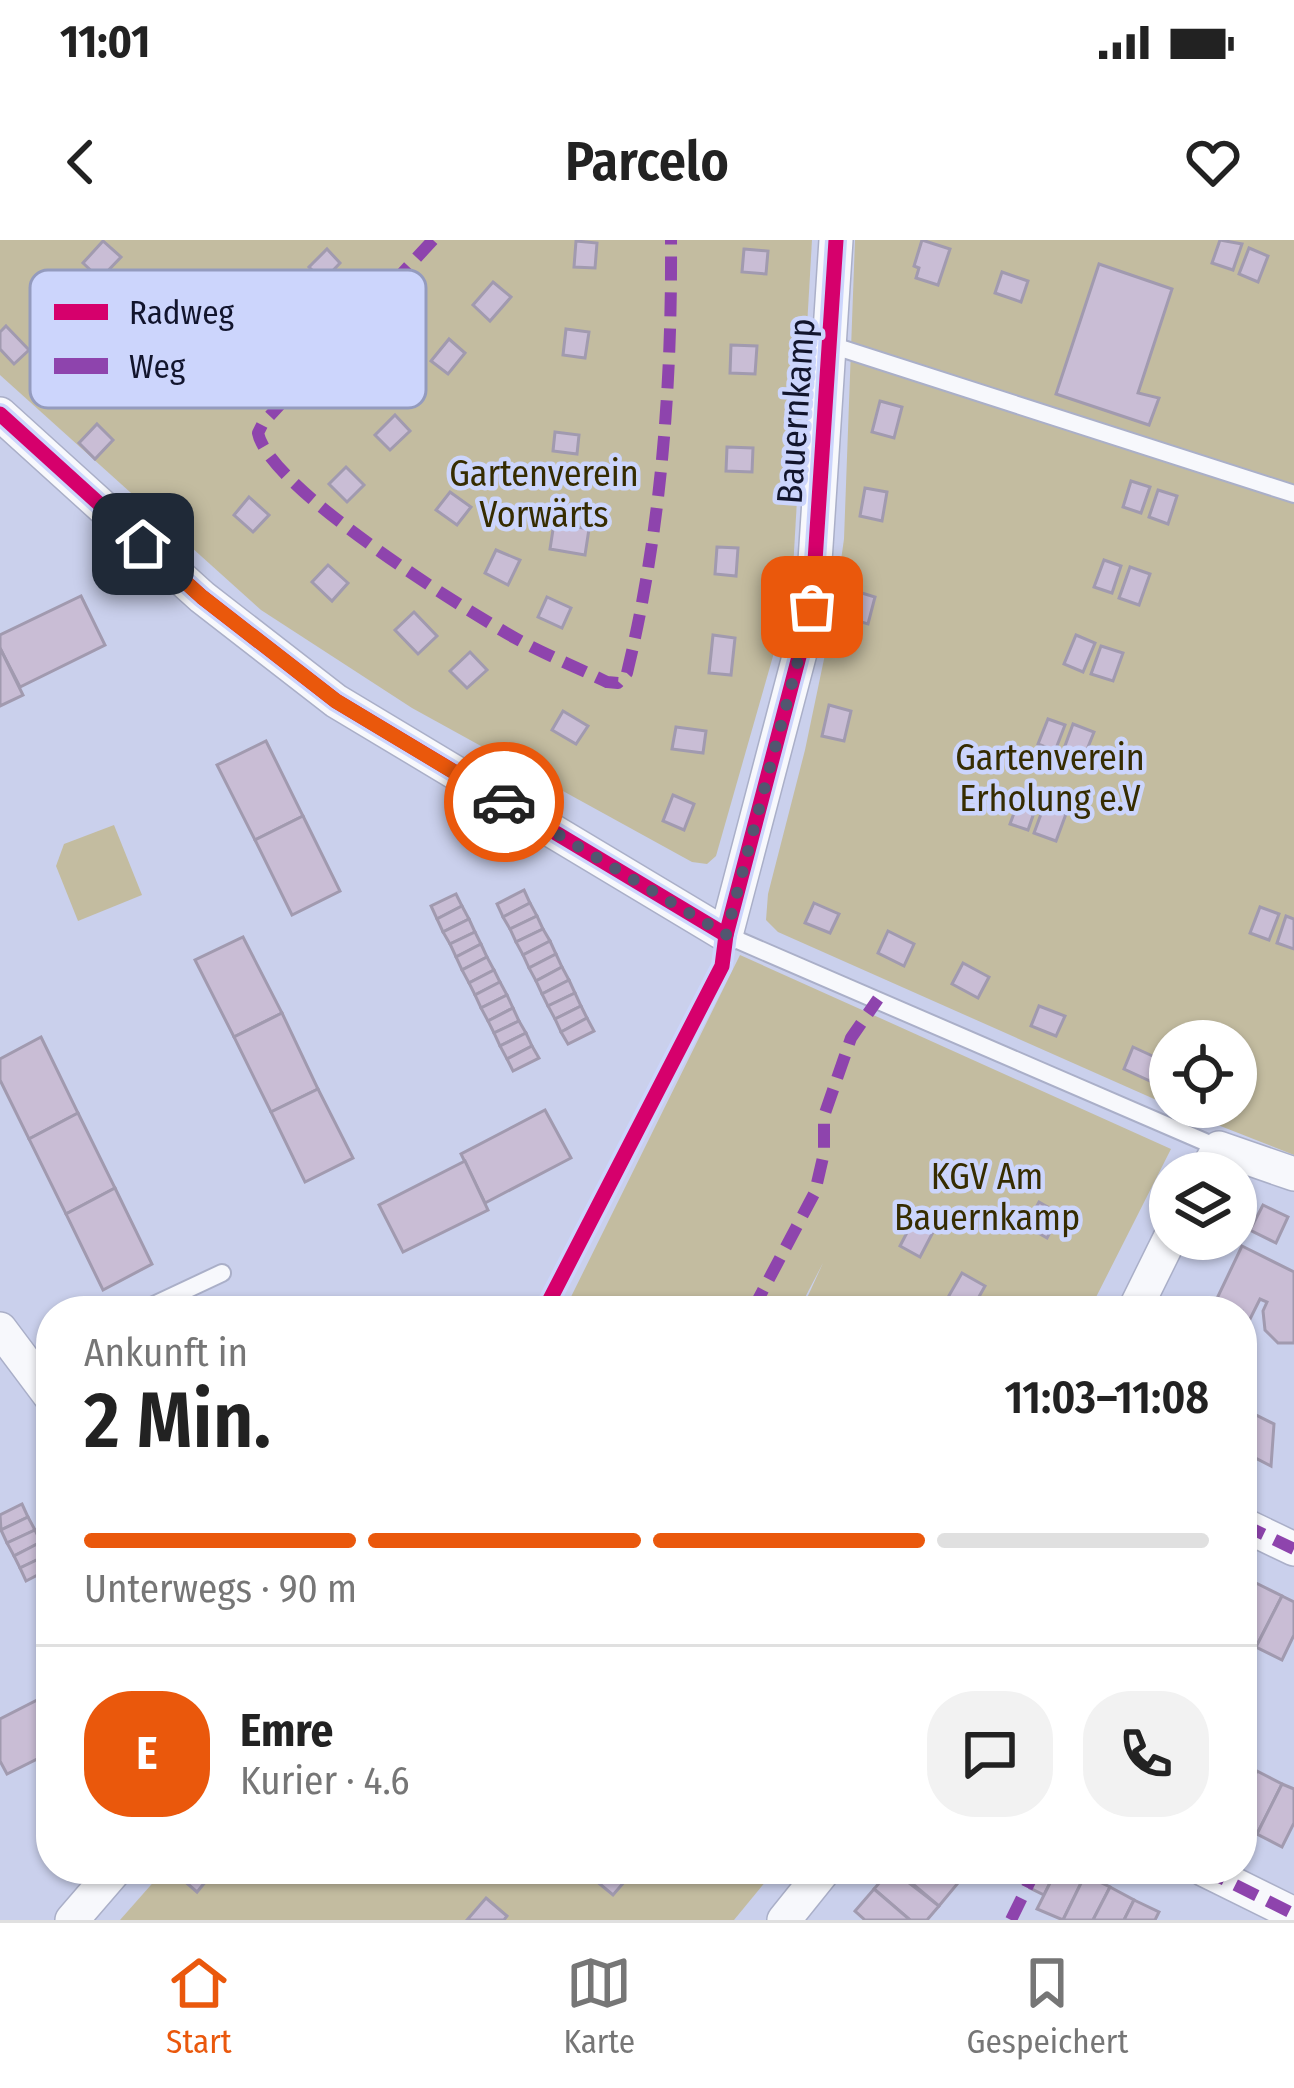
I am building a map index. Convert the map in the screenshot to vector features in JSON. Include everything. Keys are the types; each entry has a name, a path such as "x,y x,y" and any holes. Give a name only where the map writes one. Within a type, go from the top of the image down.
{"street":[{"name":"Bauernkamp","path":"726,935 812,607 836,240"},
{"path":"0,414 202,597 336,701 726,935"},
{"path":"1257,1168 1294,1174"},
{"path":"1141,1296 1159,1260"},
{"path":"0,1329 36,1357"},
{"path":"1257,1531 1294,1549"},
{"path":"72,1920 103,1884"},
{"path":"784,1920 813,1884"},
{"path":"1234,1884 1294,1913"}],"lane":[{"path":"831,345 1294,494"},
{"path":"726,935 1193,1152"},
{"path":"173,1296 222,1273"}],"green space":[{"name":"Gartenverein Vorwärts","path":"0,240 812,240 793,569 785,614 716,856 707,864 692,862 412,708 261,610 37,408 426,408 426,270 30,270 30,402 0,375"},
{"name":"Gartenverein Erholung e.V","path":"855,240 1294,240 1294,1155 1225,1128 1257,1128 1257,1020 1149,1020 1149,1097 778,932 766,920 768,894 833,616 844,539"},
{"path":"114,825 142,895 78,921 56,866 64,844"},
{"name":"KGV Am Bauernkamp","path":"740,955 1171,1149 1149,1152 1149,1192 1097,1296 808,1296 823,1263 806,1296 571,1296"},
{"path":"152,1884 764,1884 734,1920 120,1920"}],"building":[{"path":"922,240 950,249 938,285 916,278 919,268 914,266"},
{"path":"1220,240 1242,244 1233,270 1212,263"},
{"path":"103,241 121,257 109,270 90,270 83,263"},
{"path":"576,241 597,243 595,268 574,267"},
{"path":"1249,248 1268,256 1258,282 1239,274"},
{"path":"327,249 340,263 333,270 309,267"},
{"path":"744,249 768,251 766,274 742,272"},
{"path":"1099,264 1172,289 1138,393 1159,398 1149,425 1056,394"},
{"path":"1002,272 1028,281 1021,302 995,293"},
{"path":"493,282 511,297 490,321 473,305"},
{"path":"6,326 29,350 14,364 0,349 0,332"},
{"path":"566,329 589,332 585,358 563,355"},
{"path":"449,339 465,353 448,374 431,361"},
{"path":"731,345 757,346 755,374 730,373"},
{"path":"880,401 902,407 894,438 872,432"},
{"path":"395,415 410,431 390,450 375,435"},
{"path":"97,424 113,440 95,459 79,443"},
{"path":"555,432 579,435 577,454 553,451"},
{"path":"727,447 753,448 752,472 726,471"},
{"path":"346,467 364,485 347,502 329,484"},
{"path":"1131,481 1150,487 1141,513 1123,507"},
{"path":"865,488 887,492 882,521 860,516"},
{"path":"1158,490 1177,496 1168,524 1149,517"},
{"path":"450,492 471,507 457,525 436,510"},
{"path":"249,497 269,515 253,532 234,515"},
{"path":"554,523 589,529 585,555 550,549"},
{"path":"717,547 738,548 736,576 715,574"},
{"path":"496,550 520,560 508,585 485,573"},
{"path":"1104,560 1121,566 1112,593 1094,587"},
{"path":"328,565 348,583 332,601 312,582"},
{"path":"1130,567 1150,574 1139,605 1119,598"},
{"path":"852,590 875,597 868,624 844,617"},
{"path":"81,596 105,645 20,687 0,648 0,635"},
{"path":"547,597 571,608 562,628 538,617"},
{"path":"414,612 437,636 418,654 395,630"},
{"path":"713,635 735,638 731,675 709,673"},
{"path":"1076,635 1095,643 1083,672 1064,664"},
{"path":"1101,646 1123,653 1113,681 1091,674"},
{"path":"0,648 23,695 0,706"},
{"path":"470,652 487,670 467,688 450,671"},
{"path":"829,705 851,711 844,741 822,736"},
{"path":"563,711 588,726 576,744 552,730"},
{"path":"1048,719 1065,725 1055,751 1038,744"},
{"path":"1073,724 1094,732 1082,762 1062,754"},
{"path":"676,727 706,731 703,753 672,749"},
{"path":"266,741 303,816 255,840 217,765"},
{"path":"673,795 694,804 684,830 663,821"},
{"path":"1020,797 1037,804 1028,830 1010,824"},
{"path":"1044,806 1066,814 1056,841 1034,833"},
{"path":"303,816 340,891 292,915 255,840"},
{"path":"524,890 530,903 503,917 497,904"},
{"path":"456,894 462,906 437,919 431,906"},
{"path":"530,903 537,916 510,929 503,917"},
{"path":"814,903 839,914 830,933 805,923"},
{"path":"462,906 469,919 443,932 437,919"},
{"path":"1260,907 1279,914 1269,940 1250,933"},
{"path":"537,916 543,929 516,942 510,929"},
{"path":"1286,916 1294,919 1294,949 1277,943"},
{"path":"469,919 475,932 450,944 443,932"},
{"path":"543,929 550,941 523,955 516,942"},
{"path":"888,931 914,944 904,966 878,953"},
{"path":"475,932 481,944 456,957 450,944"},
{"path":"243,937 282,1013 234,1037 195,960"},
{"path":"550,941 556,954 529,968 523,955"},
{"path":"481,944 487,957 462,970 456,957"},
{"path":"556,954 562,967 536,981 529,968"},
{"path":"487,957 494,970 469,983 462,970"},
{"path":"963,963 989,977 978,998 952,984"},
{"path":"562,967 569,980 542,994 536,981"},
{"path":"494,970 500,982 475,995 469,983"},
{"path":"569,980 575,993 548,1006 542,994"},
{"path":"500,982 507,995 481,1008 475,995"},
{"path":"575,993 581,1006 555,1019 548,1006"},
{"path":"507,995 513,1008 488,1021 481,1008"},
{"path":"581,1006 587,1018 561,1032 555,1019"},
{"path":"1039,1006 1065,1016 1056,1036 1031,1026"},
{"path":"513,1008 519,1021 494,1033 488,1021"},
{"path":"282,1013 318,1089 271,1112 234,1037"},
{"path":"587,1018 594,1031 568,1044 561,1032"},
{"path":"519,1021 526,1033 500,1046 494,1033"},
{"path":"526,1033 532,1046 507,1059 500,1046"},
{"path":"41,1037 78,1113 29,1139 0,1080 0,1059"},
{"path":"532,1046 539,1058 513,1071 507,1059"},
{"path":"1133,1047 1149,1054 1149,1081 1124,1069"},
{"path":"318,1089 353,1158 305,1182 271,1112"},
{"path":"545,1110 571,1158 485,1203 461,1154"},
{"path":"78,1113 115,1188 66,1214 29,1139"},
{"path":"465,1161 488,1210 403,1252 379,1205"},
{"path":"115,1188 152,1264 103,1290 66,1214"},
{"path":"1039,1202 1060,1214 1047,1238 1026,1226"},
{"path":"1263,1205 1288,1217 1276,1243 1257,1234"},
{"path":"913,1221 933,1232 920,1257 900,1246"},
{"path":"1257,1254 1294,1272 1294,1343 1278,1343 1265,1330 1267,1302 1260,1299 1257,1305 1257,1296 1218,1296 1235,1260 1257,1260"},
{"path":"962,1273 985,1286 979,1296 949,1296"},
{"path":"1257,1416 1274,1424 1271,1466 1257,1459"},
{"path":"22,1504 28,1517 1,1530 0,1515"},
{"path":"28,1517 35,1530 7,1543 1,1530"},
{"path":"36,1532 36,1545 14,1556 7,1543"},
{"path":"36,1545 36,1560 20,1568 14,1556"},
{"path":"36,1560 36,1576 26,1581 20,1568"},
{"path":"1257,1584 1282,1596 1257,1645"},
{"path":"1282,1596 1294,1602 1294,1635 1282,1660 1257,1645"},
{"path":"36,1701 36,1760 7,1774 0,1761 0,1719"},
{"path":"1257,1771 1282,1784 1257,1834"},
{"path":"1282,1784 1294,1789 1294,1823 1282,1847 1257,1834"},
{"path":"600,1884 622,1884 613,1895"},
{"path":"878,1884 910,1884 939,1906 927,1920 910,1920 874,1889"},
{"path":"913,1884 957,1884 939,1906"},
{"path":"1032,1884 1050,1884 1044,1895 1030,1888"},
{"path":"1050,1884 1081,1884 1063,1920 1037,1909"},
{"path":"1081,1884 1110,1887 1093,1920 1063,1920"},
{"path":"1110,1887 1134,1900 1124,1920 1093,1920"},
{"path":"874,1889 910,1920 865,1920 855,1911"},
{"path":"486,1898 507,1916 504,1920 467,1920"},
{"path":"1134,1900 1159,1912 1155,1920 1124,1920"}],"marked path":[{"path":"405,270 433,240"},
{"path":"277,408 258,433 270,456 330,514 489,623 607,682 618,683 627,673 639,620 656,513 666,404 671,240"},
{"path":"760,1296 815,1192 824,1153 824,1116 851,1038 878,999"},
{"path":"1257,1531 1294,1549"},
{"path":"1011,1920 1029,1884"},
{"path":"1233,1884 1294,1914"}],"cycle path":[{"path":"552,1296 722,966 726,935 812,607 836,240"},
{"path":"0,414 202,597 336,701 726,935"}],"way so far":[{"path":"504,802 726,935 812,607"}],"route":[{"path":"143,544 202,597 336,701 504,802"}]}
